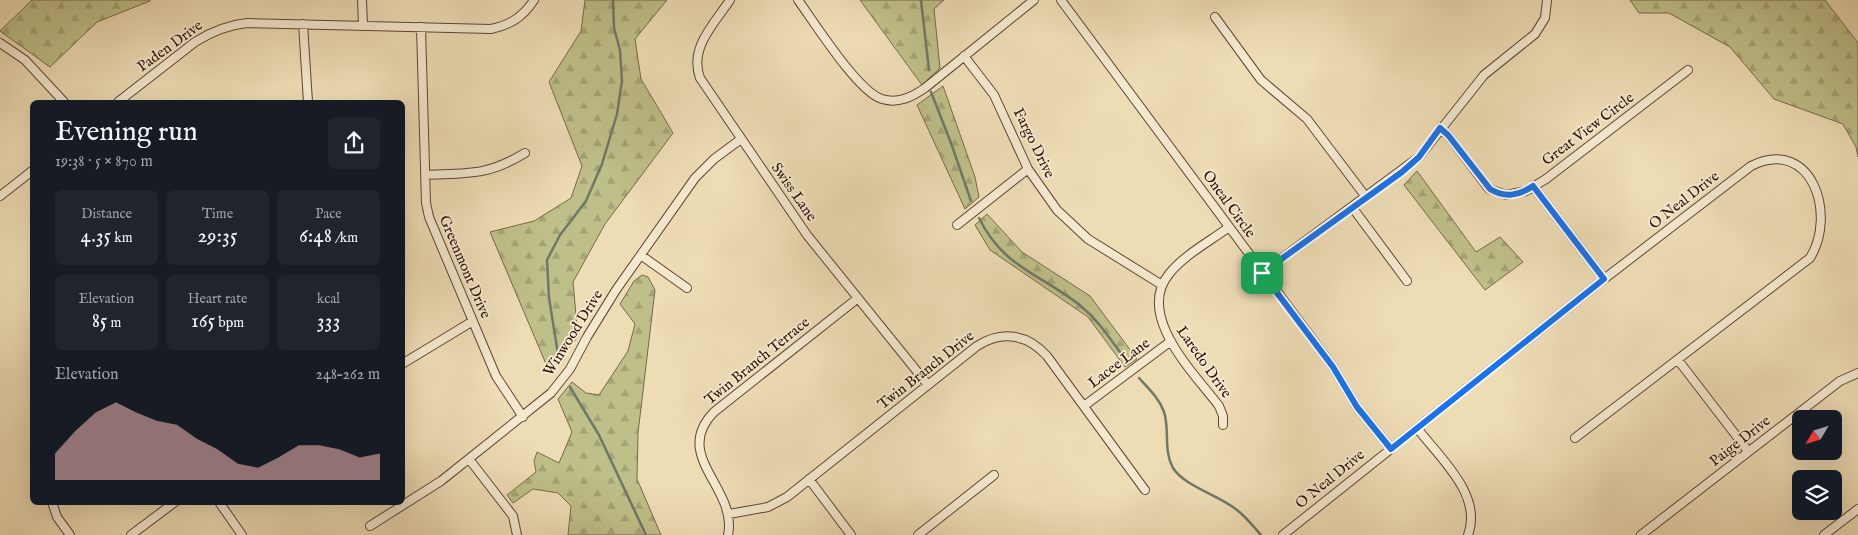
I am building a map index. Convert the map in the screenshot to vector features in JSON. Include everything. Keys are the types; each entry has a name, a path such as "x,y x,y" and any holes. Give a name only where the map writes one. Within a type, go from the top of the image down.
{"street":[{"path":"362,0 363,26"},
{"name":"Paden Drive","path":"121,100 194,42 219,29 247,23 502,27 523,15 534,0"},
{"name":"Swiss Lane","path":"730,0 700,46 696,64 705,88 807,235 928,385"},
{"path":"798,0 858,80 872,95 881,99 898,100 915,94 1034,0"},
{"name":"Oneal Circle","path":"1061,0 1333,367 1357,407 1391,449"},
{"path":"1262,273 1419,157 1440,128 1484,75 1535,34 1545,18 1547,0"},
{"path":"1215,17 1261,80 1307,119 1366,197"},
{"path":"303,24 308,100"},
{"name":"Greenmont Drive","path":"421,27 426,203 431,224 496,376 523,417"},
{"path":"0,43 25,60 62,100"},
{"name":"Fargo Drive","path":"964,56 994,95 1028,169 1057,210 1088,239 1162,285"},
{"name":"Great View Circle","path":"1440,128 1448,135 1490,189 1497,193 1514,195 1533,186 1688,70"},
{"name":"Winwood Drive","path":"405,505 426,492 469,460 551,393 570,369 598,319 695,178 714,159 741,139"},
{"path":"426,175 489,171 506,164 525,152"},
{"name":"O Neal Drive","path":"1283,535 1604,279 1751,166 1761,161 1780,159 1796,164 1808,174 1815,188 1822,226 1818,245 1810,258 1576,438"},
{"path":"957,225 1028,169"},
{"path":"0,196 30,173"},
{"path":"1533,186 1604,279"},
{"path":"1352,207 1407,281"},
{"path":"1162,285 1181,262 1229,227"},
{"path":"642,256 687,288"},
{"name":"Laredo Drive","path":"1162,285 1159,311 1171,342 1219,406 1223,416 1223,425"},
{"name":"Twin Branch Terrace","path":"730,514 700,454 699,440 703,425 714,412 858,298"},
{"path":"405,362 473,321"},
{"name":"Twin Branch Drive","path":"730,514 777,503 984,341 1000,336 1018,337 1032,342 1040,348 1145,490"},
{"name":"Lacee Lane","path":"1084,406 1171,342"},
{"path":"1678,360 1748,451"},
{"name":"Paige Drive","path":"1641,535 1840,382 1858,374"},
{"path":"1417,428 1467,493 1472,511 1468,535"},
{"path":"469,460 512,516 517,535"},
{"path":"918,535 994,475"},
{"path":"809,479 851,535"},
{"path":"52,505 57,517 70,535"},
{"path":"131,535 171,505"},
{"path":"221,505 242,535"},
{"name":"Winwood Drive","path":"370,526 405,505"},
{"path":"1824,535 1858,509"},
{"path":"728,535 730,514"}],"green space":[{"path":"32,0 150,1 97,22 50,67 0,31"},
{"path":"585,0 667,0 635,39 641,79 673,133 605,224 573,282 578,337 549,371 490,232 534,221 571,198 582,166 549,82 581,31"},
{"path":"860,0 944,0 934,9 940,68 922,85"},
{"path":"1630,0 1825,0 1858,43 1858,157 1856,147 1843,124 1774,99 1730,47 1669,13 1639,13"},
{"path":"943,86 975,177 979,197 965,209 917,105"},
{"path":"1417,171 1476,252 1500,237 1523,262 1485,290 1404,185"},
{"path":"987,214 1022,252 1090,296 1137,359 1125,367 1088,317 990,250 975,225"},
{"path":"642,275 648,277 655,290 638,433 637,479 661,535 568,535 571,506 558,493 533,489 513,503 507,495 536,472 534,461 537,452 559,463 572,432 558,399 572,382 586,393 599,395 628,351 635,324 620,304 634,281"}],"waterway":[{"path":"559,360 549,298 547,260 560,235 586,201 602,164 617,114 622,81 620,50 614,28 613,0"},
{"path":"921,0 929,70"},
{"path":"931,92 971,201"},
{"path":"979,218 1000,249 1012,260 1082,307 1100,326 1126,360"},
{"path":"1139,378 1150,389 1164,412 1167,426 1168,454 1173,468 1194,486 1237,510 1261,535"},
{"path":"570,387 599,435 646,535"}],"route":[{"path":"1440,128 1448,135 1490,189 1497,193 1514,195 1526,191 1533,186 1604,279 1391,449 1357,407 1333,367 1262,273 1402,172 1419,157 1440,128"}]}
